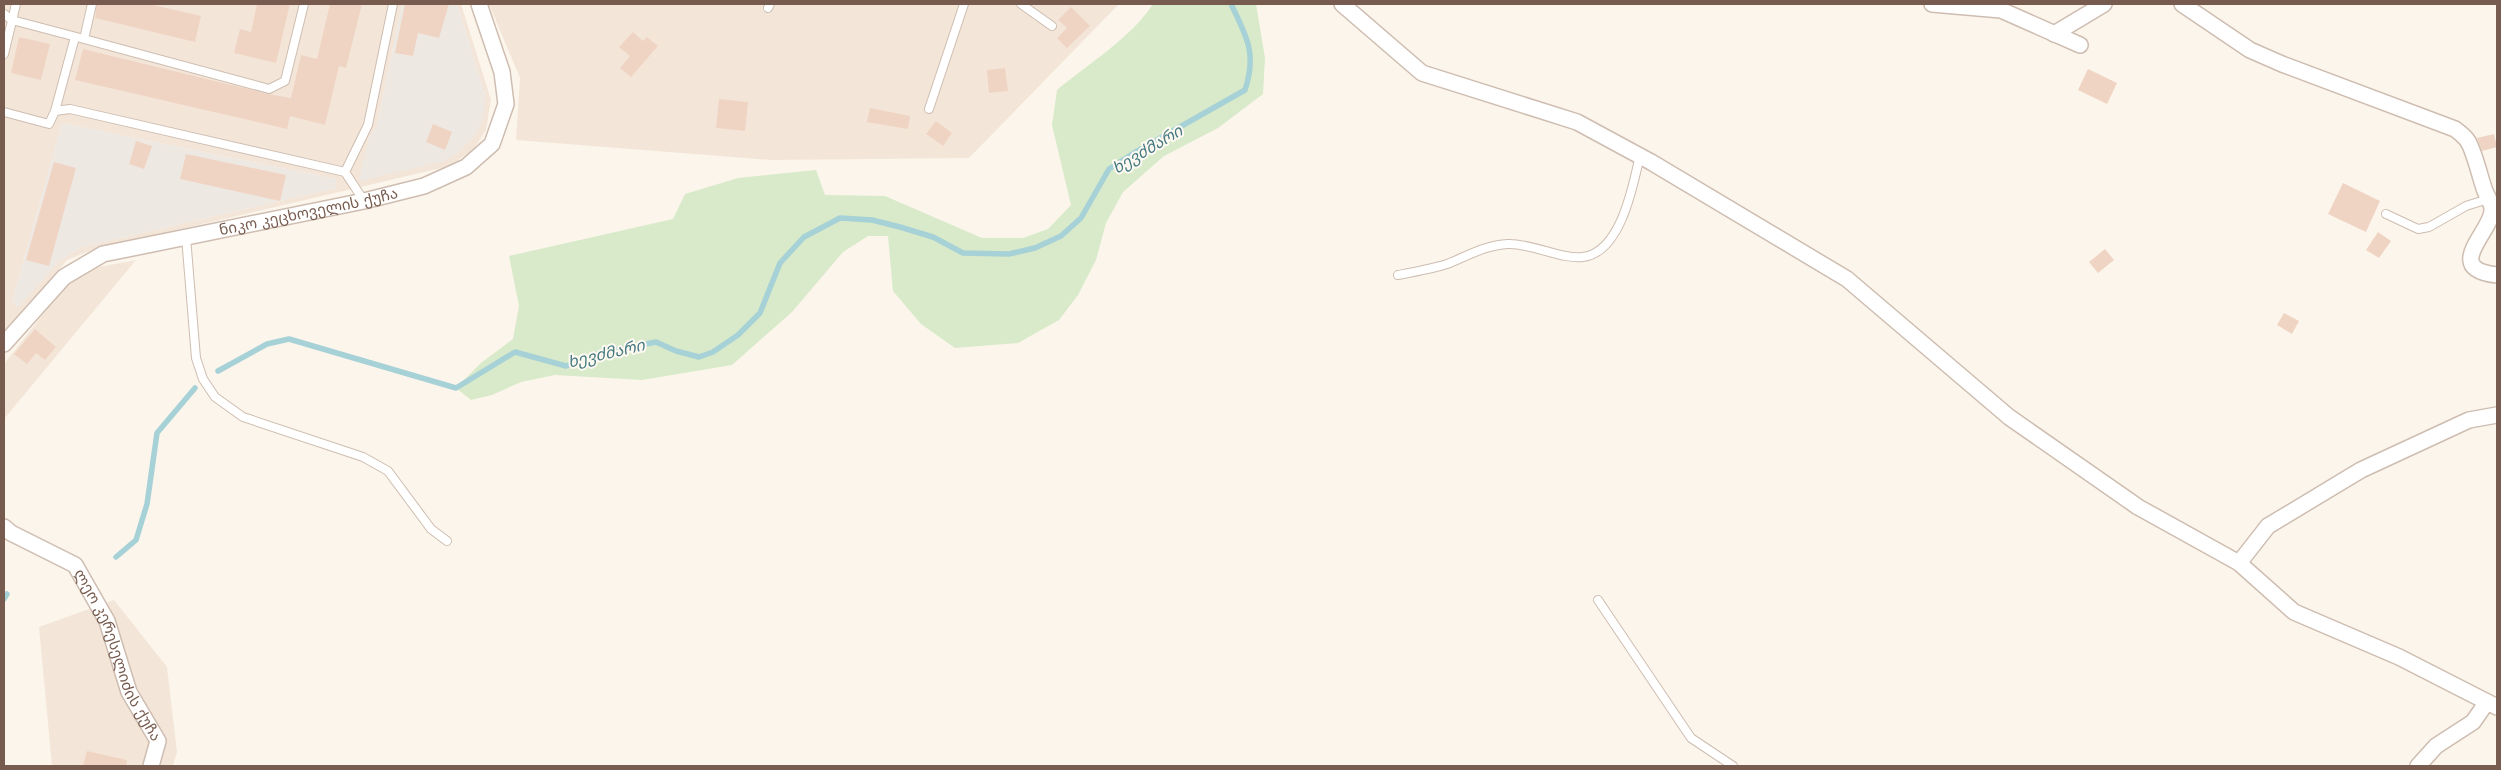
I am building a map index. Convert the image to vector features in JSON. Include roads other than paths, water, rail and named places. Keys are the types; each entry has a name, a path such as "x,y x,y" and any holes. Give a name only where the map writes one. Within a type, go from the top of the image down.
{"street":[{"name":"ნიკო კეცხოველის ქუჩა","path":"4,344 64,277 103,254 364,201 424,186 466,168 492,144 506,104 502,72 479,4"},
{"path":"1342,4 1422,73 1577,122 1640,156 1847,279 2009,417 2138,507 2239,563 2294,612 2399,657 2492,704 2473,722 2436,746 2418,766"},
{"path":"1932,4 2001,10 2080,45"},
{"path":"2054,34 2104,4"},
{"path":"2182,4 2250,50 2282,64 2455,129 2468,140 2492,204 2489,225 2477,238 2471,254 2474,264 2483,274 2497,275"},
{"path":"2239,563 2268,526 2361,470 2469,420 2497,415"},
{"name":"ლეო კერესელიძის ქუჩა","path":"4,527 11,533 75,565 107,621 129,692 158,741 151,766"}],"lane":[{"path":"4,54 16,4"},
{"path":"4,112 49,124 56,111 92,4"},
{"path":"4,14 12,20 269,89 285,81 304,4"},
{"path":"345,172 368,125 393,4"},
{"path":"929,109 964,4"},
{"path":"1021,4 1052,26"},
{"path":"56,111 70,109 345,172 364,201"},
{"path":"1398,275 1446,264 1490,246 1510,244 1583,257 1600,250 1616,231 1630,200 1640,156"},
{"path":"2386,214 2418,229 2429,227 2466,206 2492,204"},
{"path":"186,237 196,358 203,379 215,397 242,417 363,457 388,471 431,528 447,542"},
{"path":"1598,600 1691,738 1733,766"}],"waterway":[{"name":"ხევძმარი","path":"218,371 267,344 289,339 456,388 515,352 566,366 600,353 656,342 676,351 699,357 713,352 738,335 760,313 780,263 804,237 840,218 872,220 900,227 933,237 963,253 1009,254 1035,248 1061,236 1081,218 1109,169 1245,90 1250,56 1246,36 1231,4"},
{"name":"ხევძმარი","path":"116,557 136,540 147,504 157,433 195,388"},
{"name":"ხევძმარი","path":"4,599 7,594"}]}
